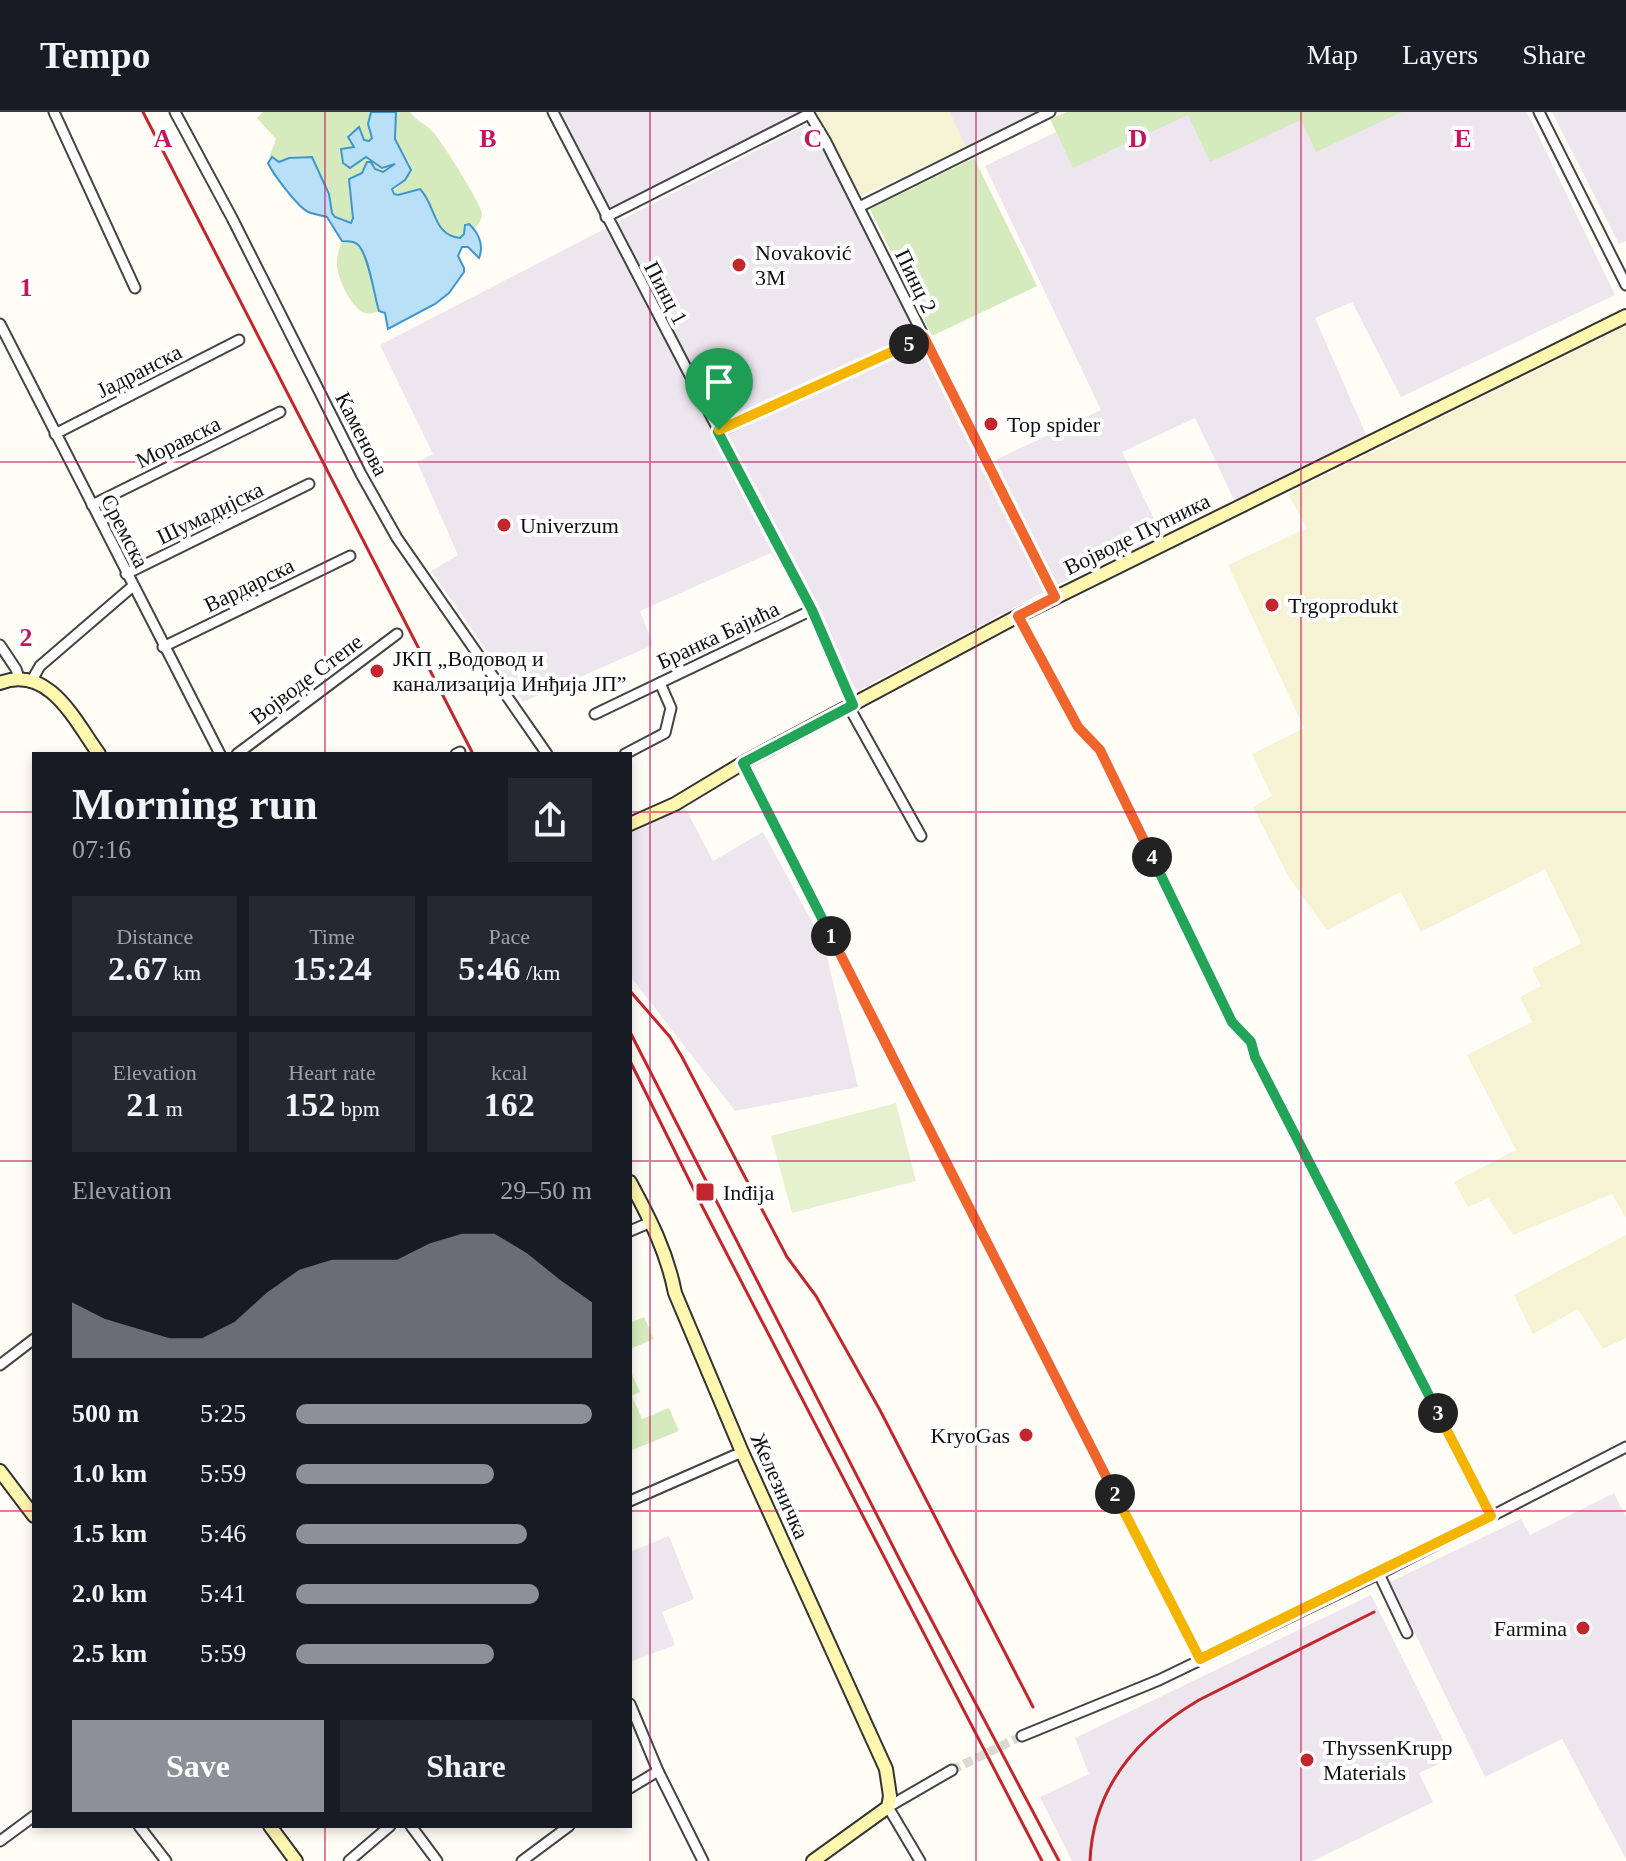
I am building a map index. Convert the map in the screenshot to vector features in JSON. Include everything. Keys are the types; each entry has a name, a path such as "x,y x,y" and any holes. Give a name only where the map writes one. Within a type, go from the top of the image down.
{"main road":[{"name":"Војводе Путника","path":"632,823 675,804 743,763 1055,597 1626,316"},
{"path":"0,683 26,679 53,692 98,752"},
{"name":"Железничка","path":"632,1186 672,1271 675,1293 742,1452 886,1769 890,1796 888,1807"},
{"path":"0,1471 32,1513"},
{"path":"813,1861 888,1807"},
{"path":"271,1828 296,1861"}],"street":[{"path":"54,112 135,288"},
{"name":"Каменова","path":"175,112 397,538 546,752"},
{"name":"Пинц 1","path":"553,112 812,610 851,706 921,836"},
{"path":"859,207 1050,112"},
{"path":"1539,112 1626,285"},
{"path":"606,217 808,113"},
{"name":"Пинц 2","path":"808,113 825,140 1055,597"},
{"name":"Сремска","path":"0,324 219,752"},
{"path":"718,432 924,337"},
{"name":"Јадранска","path":"55,434 239,340"},
{"name":"Моравска","path":"92,505 280,412"},
{"name":"Шумадијска","path":"126,574 309,484"},
{"name":"Вардарска","path":"163,647 350,556"},
{"path":"0,645 26,679 133,586"},
{"name":"Бранка Бајића","path":"595,714 812,610"},
{"path":"1018,616 1078,727 1100,750 1232,1022 1251,1042 1255,1057 1491,1516"},
{"name":"Војводе Степе","path":"240,752 397,634"},
{"path":"629,752 665,733 671,708 660,683"},
{"path":"743,763 1200,1659"},
{"path":"632,1230 651,1222"},
{"path":"0,1365 32,1341"},
{"path":"1022,1736 1159,1680 1379,1574 1626,1447"},
{"path":"632,1500 742,1452"},
{"path":"1379,1574 1407,1633"},
{"path":"632,1709 658,1771 703,1861"},
{"path":"920,1861 888,1807 952,1770"},
{"path":"632,1787 658,1771"},
{"path":"0,1841 32,1817"},
{"path":"141,1828 166,1861"},
{"path":"349,1861 388,1828"},
{"path":"412,1828 437,1861"},
{"path":"522,1861 566,1828"}],"shaded area":[{"path":"558,112 801,112 802,114 611,215"},
{"path":"816,112 949,112 966,147 863,195 855,189"},
{"path":"949,112 1036,112 966,147"},
{"path":"1098,112 1527,112 1615,295 1401,397 1352,302 1315,318 1368,439 1235,502 1195,418 1122,452 1162,536 1055,586 857,691 771,553 640,611 653,645 523,702 431,571 458,555 417,462 433,454 380,345 819,118 993,461 1101,410 985,166"},
{"path":"1552,112 1626,112 1626,241 1619,244"},
{"path":"1626,326 1626,1218 1612,1194 1513,1235 1488,1198 1468,1207 1454,1182 1516,1150 1467,1055 1532,1022 1520,997 1541,986 1532,969 1581,943 1545,869 1421,932 1401,892 1327,930 1288,876 1253,807 1272,796 1252,754 1304,728 1228,565 1307,528 1288,494"},
{"path":"682,802 713,861 763,832 824,944 858,1087 735,1111 632,979 632,828"},
{"path":"1626,1235 1626,1338 1603,1349 1578,1309 1533,1334 1514,1295"},
{"path":"1614,1493 1626,1517 1626,1859 1562,1739 1485,1777 1390,1582 1521,1519 1530,1535"},
{"path":"669,1536 694,1599 662,1612 675,1645 632,1661 632,1551"},
{"path":"1371,1595 1452,1758 1419,1773 1433,1802 1313,1861 1072,1861 1040,1797 1089,1774 1075,1738"}],"green space":[{"path":"263,112 372,112 369,130 372,138 369,141 364,140 361,130 348,134 363,158 370,157 387,168 395,163 384,172 364,168 354,177 351,223 332,213 329,194 308,156 280,162 269,158 276,139 257,118"},
{"path":"396,112 410,112 433,132 480,207 482,215 479,224 474,229 472,226 460,238 445,231 418,189 398,196 392,192 405,180 410,164 395,139"},
{"path":"1067,112 1402,112 1316,152 1301,120 1210,162 1188,115 1073,168 1050,119"},
{"path":"974,158 1037,286 932,336 870,209"},
{"path":"342,241 360,247 379,311 363,313 345,291 337,266"},
{"path":"896,1103 916,1181 792,1213 771,1136"},
{"path":"644,1317 654,1339 632,1348 632,1322"},
{"path":"632,1374 640,1392 632,1396"},
{"path":"632,1396 642,1419 669,1408 679,1431 632,1450"}],"water":[{"path":"371,112 396,112 395,139 411,170 405,180 392,189 394,194 420,189 445,232 460,238 465,225 469,224 481,244 479,258 468,247 462,247 458,256 464,272 449,293 388,329 385,313 379,311 360,247 354,242 342,241 327,217 303,209 268,163 272,157 279,162 289,158 312,157 329,194 332,213 351,223 349,179 362,173 367,162 383,172 395,164 382,168 366,157 350,168 343,163 341,149 354,147 348,137 359,127 364,140 372,138 368,124"}],"tunnel":[{"path":"952,1770 1022,1736"}],"railway":[{"path":"143,112 472,752"},
{"path":"632,993 670,1037 682,1057 787,1257 816,1296 881,1412 1033,1707"},
{"path":"632,1036 905,1570 1059,1861"},
{"path":"632,1065 1042,1861"},
{"path":"1090,1861 1093,1834 1110,1787 1138,1747 1157,1730 1199,1700 1374,1612"}],"place":[{"name":"Novaković 3M","path":"739,265"},
{"name":"Top spider","path":"991,424"},
{"name":"Univerzum","path":"504,525"},
{"name":"Trgoprodukt","path":"1272,605"},
{"name":"ЈКП „Водовод и канализација Инђија ЈП”","path":"377,671"},
{"name":"Inđija","path":"705,1192"},
{"name":"KryoGas","path":"1026,1435"},
{"name":"Farmina","path":"1583,1628"},
{"name":"ThyssenKrupp Materials","path":"1307,1760"}],"route":[{"path":"924,337 1055,597 1018,616 1078,727 1100,750 1232,1022 1251,1042 1255,1057 1491,1516 1379,1574 1200,1659 743,763 853,705 812,610 719,430 924,337"}]}
